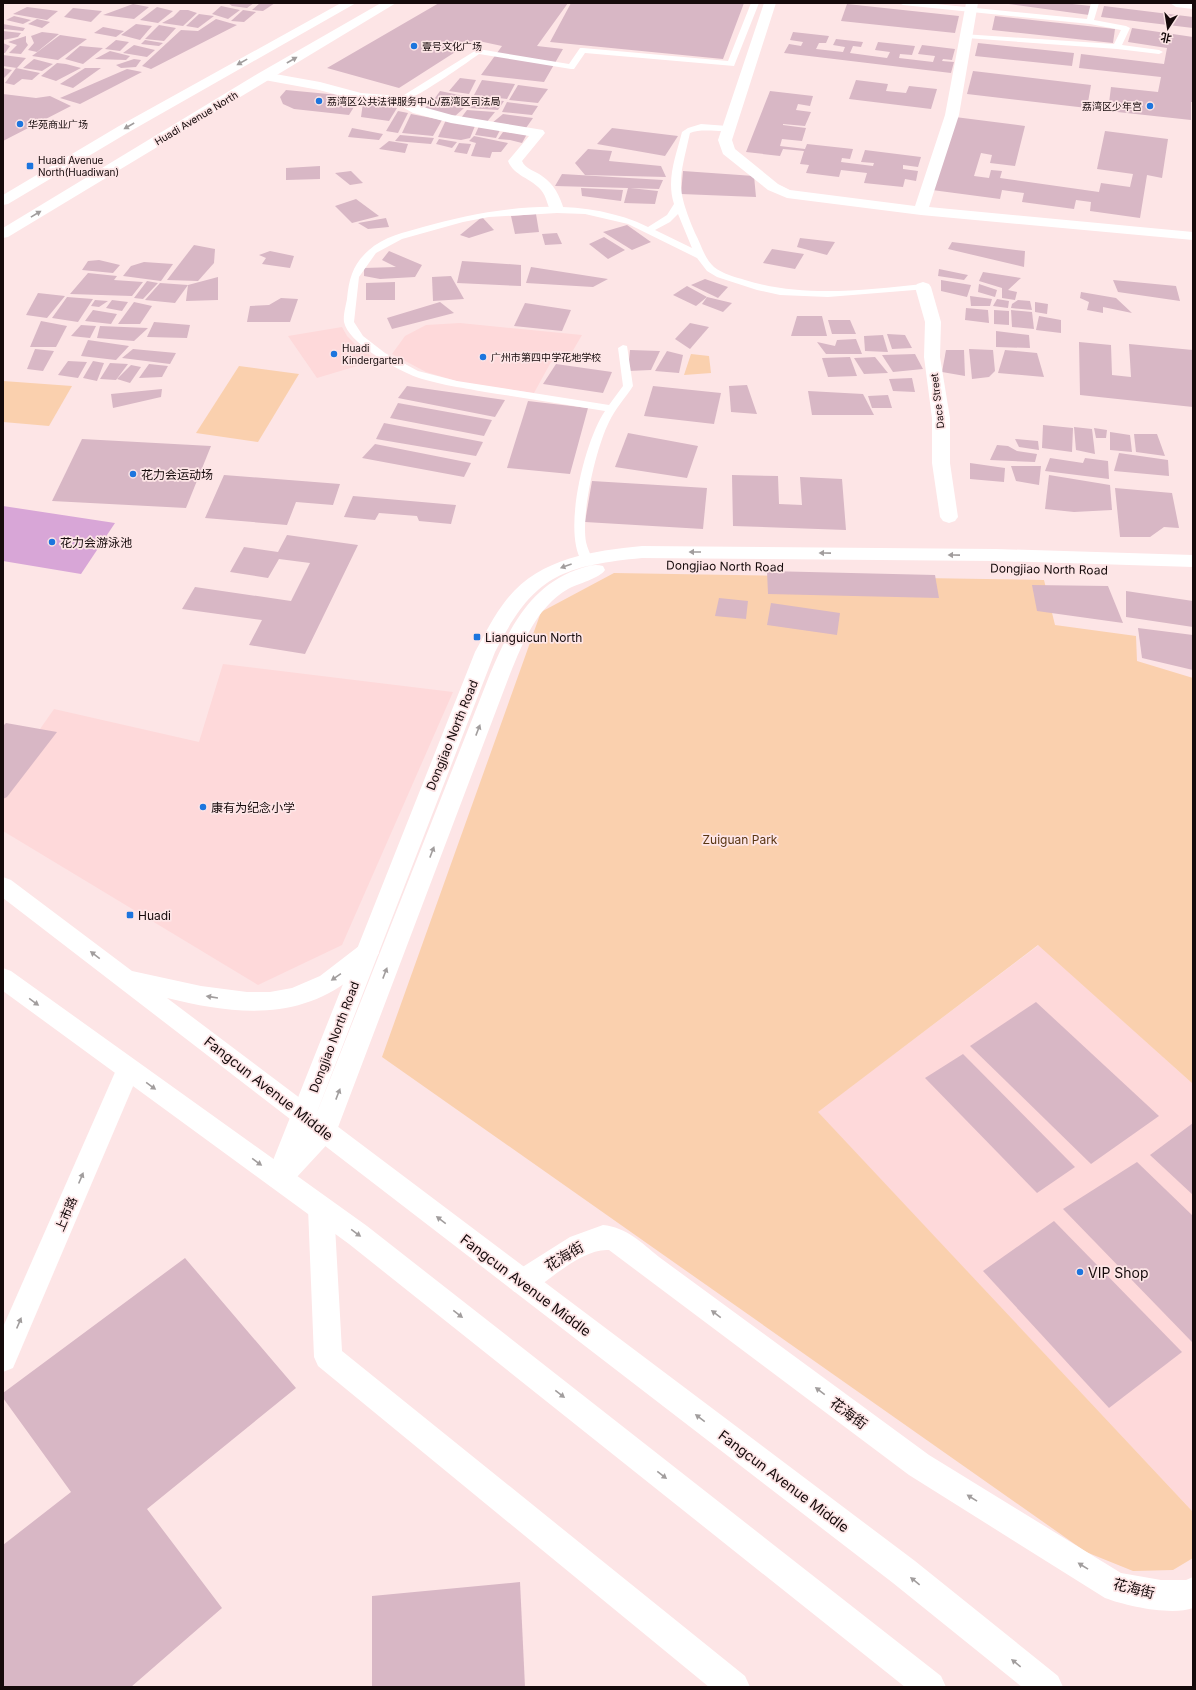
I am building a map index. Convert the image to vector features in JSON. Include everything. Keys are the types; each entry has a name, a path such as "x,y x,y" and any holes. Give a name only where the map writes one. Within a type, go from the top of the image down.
{"main road":[{"path":"3,201 124,129 350,3"},
{"name":"Huadi Avenue North","path":"3,234 264,76 390,3"},
{"path":"770,3 725,140 728,151 773,187 787,194 920,211 1193,236"},
{"path":"1176,3 1193,5"},
{"path":"920,211 952,114 971,6"},
{"path":"264,76 320,86 360,97 400,100 418,110 451,119 538,133 515,161 518,168 539,180 549,189 554,198 557,210"},
{"name":"Dace Street","path":"923,287 933,322 932,357 941,418 941,463 949,517"},
{"path":"1147,559 1193,549"},
{"name":"Dongjiao North Road","path":"314,1123 366,953 465,704 498,625 510,607 539,578 586,558 642,552 1003,555 1193,561"},
{"name":"Dongjiao North Road","path":"279,1178 314,1123 506,659 530,613 552,591 573,578 593,571 613,566 635,565 1004,568 1193,573"},
{"name":"Fangcun Avenue Middle","path":"3,886 126,978 904,1572 1047,1687"},
{"path":"126,978 206,996 240,1001 260,1002 290,998 315,990 338,976 366,953"},
{"path":"3,978 128,1070 358,1235 930,1687"},
{"name":"上市路","path":"3,1358 128,1070"},
{"path":"321,1208 328,1356 734,1687"},
{"name":"花海街","path":"523,1282 581,1244 594,1240 611,1238 631,1249 650,1266 919,1465 1116,1587 1161,1595 1187,1595 1193,1592"},
{"path":"1161,1595 1188,1606 1193,1611"}],"lane":[{"path":"400,100 423,88 478,52 571,67 584,50 731,64 755,3"},
{"path":"903,3 971,6 1126,28 1117,47"},
{"path":"1090,22 1095,3"},
{"path":"966,36 1117,47 1158,52"},
{"path":"728,128 709,126 690,129 686,132 676,168 675,188 678,204 701,256 708,267 724,277 751,287 824,295 857,294 923,287"},
{"path":"649,230 676,212 678,204"},
{"path":"612,409 457,384 414,373 381,355 359,338 348,322 354,277 361,265 373,251 399,237 462,219 489,214 557,210 584,211 611,216 649,230 701,256"},
{"path":"586,558 580,543 579,528 586,478 593,451 604,421 628,386 623,348"}],"shaded area":[{"name":"广州市第四中学花地学校","path":"460,323 582,335 568,359 551,362 534,393 463,383 426,372 392,354 405,336 426,325"},
{"name":"Huadi Kindergarten","path":"342,327 347,336 357,346 377,360 317,378 288,336"},
{"name":"花力会游泳池","path":"3,506 115,523 81,574 3,561"},
{"name":"康有为纪念小学","path":"223,664 453,692 342,945 258,985 3,831 3,782 54,709 199,742"},
{"name":"VIP Shop","path":"1039,945 1193,1084 1193,1512 817,1112"}],"green space":[{"path":"691,354 709,356 711,373 684,375"},
{"name":"花力会运动场","path":"239,366 299,374 258,442 196,433"},
{"path":"3,381 72,386 49,426 3,422"},
{"name":"Zuiguan Park","path":"614,573 1044,580 1055,625 1136,636 1137,661 1193,678 1193,1084 1038,945 818,1112 1193,1512 1193,1558 1173,1570 1133,1571 1086,1552 382,1057 541,612"}],"building":[{"path":"228,3 254,3 247,8 232,6"},
{"path":"260,3 275,3 263,11 252,10"},
{"name":"壹号文化广场","path":"439,3 568,3 537,46 563,49 544,82 481,75 502,46 474,40 399,88 327,68"},
{"path":"571,3 744,3 723,59 550,42"},
{"path":"1001,3 1063,3 1091,6 1089,15"},
{"path":"133,4 149,7 134,19 103,15"},
{"path":"847,4 959,16 955,33 841,21"},
{"path":"221,6 240,10 228,19 212,14"},
{"path":"1104,6 1193,17 1193,28 1101,17"},
{"path":"27,7 58,11 47,20 13,14"},
{"path":"157,7 173,11 158,23 140,20"},
{"path":"73,8 102,11 91,22 64,17"},
{"path":"180,10 188,10 197,13 183,26 162,23 173,17"},
{"path":"243,10 256,12 244,22 231,21"},
{"path":"199,14 214,16 198,28 186,26"},
{"path":"14,16 31,20 23,24 6,20"},
{"path":"995,16 1115,29 1113,43 992,30"},
{"path":"37,19 50,22 42,28 28,24"},
{"path":"216,19 237,25 151,69 142,66 181,30 198,31"},
{"path":"3,24 25,28 23,31 3,29"},
{"path":"136,24 152,26 140,40 121,35"},
{"path":"159,25 176,28 164,41 145,39"},
{"path":"103,27 124,31 116,37 94,33"},
{"path":"1132,28 1193,37 1193,102 1191,102 1191,120 1108,111 1111,87 1158,92 1161,77 1079,68 1081,54 1164,64 1167,48 1128,42"},
{"path":"3,31 21,33 18,37 3,40"},
{"path":"42,32 59,34 37,52 28,50 34,43 31,36"},
{"path":"793,32 829,36 826,43 819,43 816,49 843,52 845,47 833,45 836,39 863,42 861,47 853,46 850,53 887,58 890,52 875,50 878,42 915,46 912,55 900,54 899,58 933,62 935,56 918,54 922,45 955,49 952,60 943,59 942,61 954,62 951,73 784,53 789,44 801,46 803,42 790,40"},
{"path":"60,35 87,39 58,60 32,56"},
{"path":"26,36 26,42 28,45 21,54 9,53 17,45 8,42"},
{"path":"116,40 129,42 120,51 105,49"},
{"path":"145,40 163,43 159,46 141,44"},
{"path":"3,43 10,46 5,53 3,53"},
{"path":"978,43 1074,53 1072,66 975,56"},
{"path":"134,45 155,50 147,57 123,53"},
{"path":"80,46 103,48 83,64 65,59"},
{"path":"110,51 130,56 126,60 95,59"},
{"path":"3,55 26,58 17,68 3,66"},
{"path":"34,59 53,64 42,71 23,68"},
{"path":"134,59 141,60 136,67 121,68 116,65"},
{"path":"57,63 81,68 56,81 41,76"},
{"path":"3,68 12,70 3,79"},
{"path":"16,68 40,73 32,80 22,79 14,85 5,83"},
{"path":"85,68 101,68 73,88 60,84"},
{"path":"127,69 142,72 80,104 60,98"},
{"path":"973,71 1091,85 1087,108 967,94"},
{"path":"460,78 476,80 469,94 449,91"},
{"path":"482,80 515,84 507,99 474,95"},
{"path":"856,80 888,84 886,91 906,93 909,86 937,89 931,109 849,99"},
{"path":"518,85 548,89 538,103 509,100"},
{"name":"荔湾区公共法律服务中心/荔湾区司法局","path":"286,90 360,97 349,115 294,109 283,104 280,97"},
{"path":"440,91 469,97 461,107 433,101"},
{"path":"770,91 813,96 810,106 798,104 796,110 811,112 805,126 783,124 806,128 802,141 782,139 780,146 805,149 807,144 853,149 850,159 842,158 841,162 873,166 874,163 861,162 865,150 921,157 918,167 903,165 903,169 918,171 916,181 905,179 903,187 864,183 867,173 841,170 839,177 806,173 809,165 800,164 804,151 783,149 780,156 746,152"},
{"name":"华苑商业广场","path":"3,94 36,98 50,96 71,106 3,141"},
{"path":"473,98 504,101 498,110 468,108"},
{"path":"431,102 464,108 454,117 424,109"},
{"path":"507,102 538,106 532,115 502,112"},
{"path":"363,103 397,108 389,121 361,117"},
{"path":"467,110 495,112 486,123 461,118"},
{"path":"398,111 408,113 398,133 386,131"},
{"path":"411,114 442,120 433,136 402,133"},
{"path":"503,114 533,118 526,128 492,123"},
{"path":"955,117 1025,126 1015,166 990,163 992,155 981,153 974,176 989,178 991,170 1002,171 1000,178 1099,192 1101,183 1130,187 1133,174 1097,169 1105,131 1168,139 1162,178 1147,175 1140,218 1090,211 1091,202 1076,200 1074,209 1022,202 1024,193 1002,190 1000,199 932,190"},
{"path":"446,120 475,126 470,138 461,140 438,137"},
{"path":"479,126 500,130 496,138 475,135"},
{"path":"352,128 383,134 379,140 348,137"},
{"path":"612,128 678,136 665,156 597,144"},
{"path":"503,132 527,134 522,143 498,139"},
{"path":"400,135 434,138 431,144 395,141"},
{"path":"474,136 508,143 501,152 492,152 490,158 471,156 476,143 469,141"},
{"path":"439,139 457,142 452,148 436,144"},
{"path":"389,141 408,144 405,153 379,149"},
{"path":"459,143 471,144 467,154 454,152"},
{"path":"588,149 612,151 609,161 661,166 666,177 585,175 575,163"},
{"path":"320,166 320,179 286,180 286,168"},
{"path":"351,171 363,183 350,185 335,173"},
{"path":"683,171 754,176 756,197 681,194"},
{"path":"562,174 663,180 659,189 630,188 658,191 655,204 624,203 628,188 555,186"},
{"path":"581,188 623,190 621,201 582,196"},
{"path":"356,199 379,216 352,223 335,206"},
{"path":"536,214 539,232 515,234 511,216"},
{"path":"482,217 494,230 469,238 460,235"},
{"path":"386,218 389,227 368,229 358,223"},
{"path":"627,225 651,242 632,250 603,232"},
{"path":"557,233 562,244 545,245 542,234"},
{"path":"604,237 625,250 608,259 589,244"},
{"path":"800,238 835,242 827,255 797,247"},
{"path":"952,242 1025,251 1024,267 948,249"},
{"path":"194,245 215,249 214,263 198,281 167,280"},
{"path":"772,249 804,254 795,269 763,263"},
{"path":"270,251 294,256 290,268 262,264 266,258 259,255"},
{"path":"389,251 422,265 415,277 380,279 364,276 364,268 396,267 382,260"},
{"path":"99,260 120,265 113,273 82,270 88,261"},
{"path":"462,261 521,265 521,286 457,283"},
{"path":"144,262 173,264 161,281 123,276 131,266"},
{"path":"531,267 608,279 593,287 526,283"},
{"path":"939,269 968,275 964,280 938,276"},
{"path":"983,272 1021,278 1008,290 1017,292 1015,300 1002,298 1002,288 979,281"},
{"path":"88,273 117,276 114,280 143,282 132,296 70,294"},
{"path":"451,276 464,299 433,301 432,277"},
{"path":"218,277 218,300 186,301 188,285"},
{"path":"705,279 728,287 718,298 691,285"},
{"path":"941,280 971,285 967,297 941,291"},
{"path":"1113,280 1176,286 1180,301 1118,292"},
{"path":"147,281 158,283 143,299 134,298"},
{"path":"395,282 395,300 366,300 366,283"},
{"path":"160,283 188,285 175,303 145,300"},
{"path":"979,284 997,290 995,297 978,292"},
{"path":"687,286 707,297 696,306 673,295"},
{"path":"1081,292 1116,298 1132,313 1103,307 1103,313 1087,310 1089,302 1080,298"},
{"path":"38,293 65,296 47,318 26,315"},
{"path":"970,296 992,299 990,306 971,306"},
{"path":"67,297 93,299 78,322 52,318"},
{"path":"707,297 732,303 723,312 702,304"},
{"path":"281,298 298,299 290,322 247,322 250,306 269,305"},
{"path":"997,299 1009,301 1008,308 993,306"},
{"path":"95,300 108,301 99,307 91,306"},
{"path":"112,300 128,302 122,311 106,308"},
{"path":"1018,300 1030,301 1032,310 1011,308 1012,304"},
{"path":"134,302 152,306 140,324 118,324"},
{"path":"440,302 454,313 392,329 387,318"},
{"path":"1035,302 1048,304 1047,314 1035,312"},
{"path":"525,303 571,310 562,331 514,326"},
{"path":"966,308 988,310 989,323 965,320"},
{"path":"93,310 117,314 111,324 85,321"},
{"path":"994,310 1009,311 1009,325 994,324"},
{"path":"1011,310 1032,312 1034,329 1012,327"},
{"path":"797,316 822,316 827,336 791,336"},
{"path":"1039,316 1061,320 1061,333 1036,330"},
{"path":"828,320 850,320 856,334 832,334"},
{"path":"41,321 67,326 56,347 30,347"},
{"path":"154,322 190,325 187,338 147,337"},
{"path":"690,323 709,327 690,349 675,339"},
{"path":"81,325 96,326 90,338 71,336"},
{"path":"100,326 148,328 134,341 97,338"},
{"path":"996,331 1029,335 1030,348 996,347"},
{"path":"887,334 905,335 912,348 892,349"},
{"path":"883,335 888,352 865,351 864,336"},
{"path":"856,339 862,354 826,354 817,342 835,346 837,340"},
{"path":"88,340 129,346 116,360 81,356"},
{"path":"1079,342 1111,345 1112,375 1131,377 1129,344 1193,350 1193,407 1080,395"},
{"path":"35,349 54,351 43,371 27,369"},
{"path":"133,349 176,353 170,364 122,358"},
{"path":"969,349 993,350 995,371 989,377 972,379"},
{"path":"630,350 660,351 651,370 628,371"},
{"path":"946,350 964,350 965,376 942,372"},
{"path":"1005,350 1037,353 1044,377 998,373"},
{"path":"667,351 683,355 679,373 655,371"},
{"path":"915,354 923,369 893,372 882,355"},
{"path":"850,357 857,376 828,377 822,358"},
{"path":"875,357 888,373 864,374 854,358"},
{"path":"68,361 87,362 78,378 58,375"},
{"path":"93,361 104,363 97,381 83,378"},
{"path":"110,363 128,364 116,380 100,379"},
{"path":"149,364 168,366 162,377 139,378"},
{"path":"556,364 612,372 603,393 543,384"},
{"path":"131,365 141,367 130,383 117,379"},
{"path":"912,378 915,392 893,391 889,379"},
{"path":"747,385 757,414 731,412 729,386"},
{"path":"407,386 505,400 495,417 398,398"},
{"path":"653,386 721,393 714,424 644,416"},
{"path":"162,389 161,397 113,408 111,394"},
{"path":"808,391 863,394 874,415 812,415"},
{"path":"888,395 892,408 872,408 868,396"},
{"path":"528,401 588,408 570,474 507,468"},
{"path":"398,403 492,420 484,436 390,418"},
{"path":"384,423 483,442 476,456 376,439"},
{"path":"1043,425 1073,428 1072,452 1042,448"},
{"path":"1074,427 1092,429 1095,454 1076,450"},
{"path":"1094,428 1107,430 1106,438 1096,438"},
{"path":"1110,432 1130,435 1132,452 1110,450"},
{"path":"628,433 698,446 687,478 615,467"},
{"path":"1134,434 1157,434 1165,456 1136,452"},
{"name":"花力会运动场","path":"82,439 211,446 186,508 52,501"},
{"path":"1015,439 1038,441 1039,450 1019,447"},
{"path":"375,444 471,463 464,477 362,458"},
{"path":"997,445 1008,446 1017,451 1037,454 1035,462 990,460"},
{"path":"1119,453 1168,460 1169,476 1114,471"},
{"path":"1050,458 1083,463 1085,458 1108,461 1109,479 1045,471"},
{"path":"970,463 1005,468 1004,482 970,479"},
{"path":"1011,466 1041,466 1039,485 1016,481"},
{"path":"224,475 340,484 333,505 296,502 287,525 205,518"},
{"path":"732,475 778,476 779,504 802,505 800,477 842,479 846,530 733,526"},
{"path":"1049,475 1110,485 1112,510 1074,512 1045,509"},
{"path":"592,481 707,488 703,529 585,522"},
{"path":"1115,488 1172,493 1179,528 1164,527 1150,537 1120,537"},
{"path":"353,496 456,505 451,524 419,521 417,516 379,513 375,520 344,517"},
{"path":"287,535 358,545 305,654 249,645 262,620 182,609 195,587 291,601 310,563 279,559 268,578 230,572 244,547 278,552"},
{"path":"767,571 935,575 939,598 768,594"},
{"path":"1032,585 1108,586 1123,623 1037,611"},
{"path":"1126,591 1193,601 1193,627 1126,617"},
{"path":"719,598 748,601 746,619 715,616"},
{"path":"771,603 840,613 837,635 767,625"},
{"path":"1138,628 1193,635 1193,670 1142,658"},
{"path":"6,723 57,732 7,797 3,799 3,726"},
{"path":"1036,1002 1159,1116 1091,1164 970,1046"},
{"path":"963,1054 1075,1167 1037,1193 925,1078"},
{"path":"1193,1123 1193,1195 1150,1155"},
{"path":"1137,1162 1193,1216 1192,1342 1063,1209"},
{"path":"1054,1221 1182,1352 1109,1408 983,1271"},
{"path":"185,1258 296,1388 147,1509 222,1608 131,1687 3,1687 3,1545 71,1492 3,1398 3,1393"},
{"path":"520,1582 525,1687 372,1687 372,1596"}],"place":[{"name":"壹号文化广场","path":"414,46"},
{"name":"荔湾区公共法律服务中心/荔湾区司法局","path":"319,101"},
{"name":"荔湾区少年宫","path":"1150,106"},
{"name":"华苑商业广场","path":"20,124"},
{"name":"Huadi Avenue North(Huadiwan)","path":"30,166"},
{"name":"Huadi Kindergarten","path":"334,354"},
{"name":"广州市第四中学花地学校","path":"483,357"},
{"name":"花力会运动场","path":"133,474"},
{"name":"花力会游泳池","path":"52,542"},
{"name":"Lianguicun North","path":"477,637"},
{"name":"康有为纪念小学","path":"203,807"},
{"name":"Huadi","path":"130,915"},
{"name":"VIP Shop","path":"1080,1272"}]}
